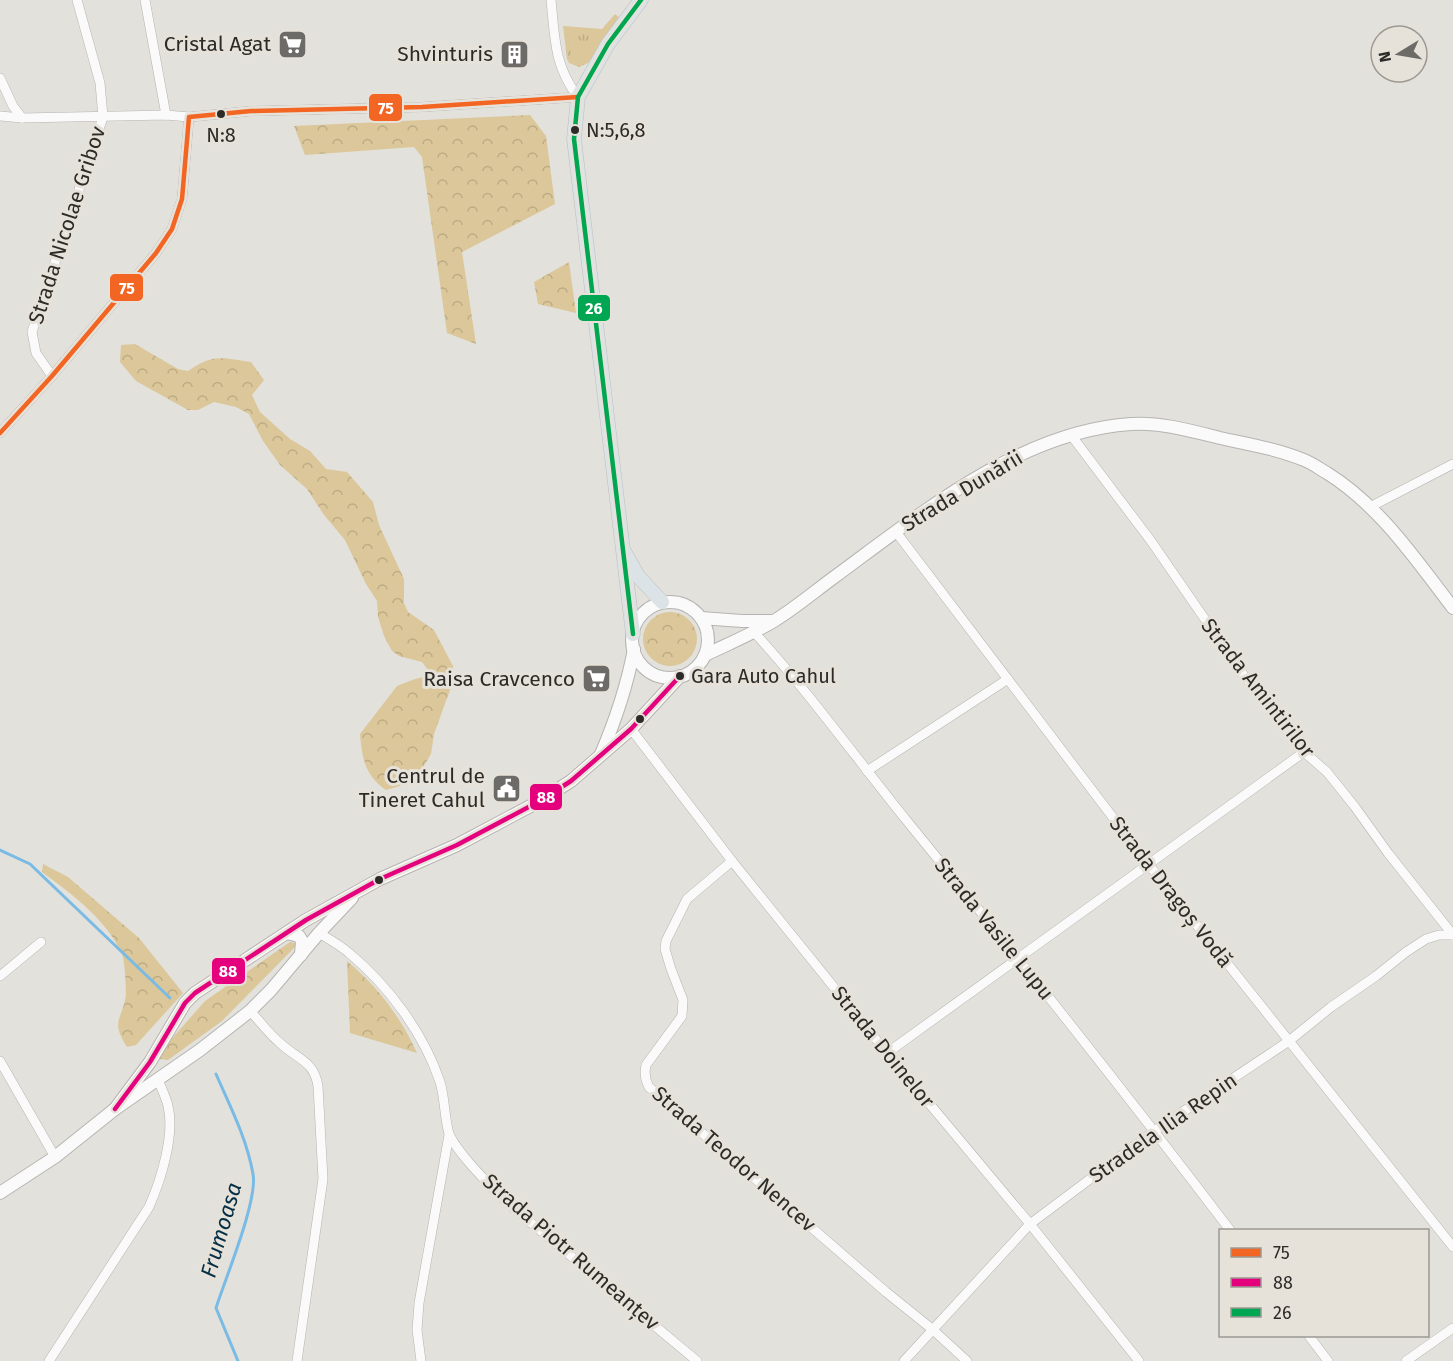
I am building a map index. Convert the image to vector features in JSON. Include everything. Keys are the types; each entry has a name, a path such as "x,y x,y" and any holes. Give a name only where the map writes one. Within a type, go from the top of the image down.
{"main road":[{"path":"599,758 615,723 628,682 633,634 575,155 575,116 578,97 608,44 641,0"},
{"name":"Strada Dunării","path":"705,655 775,620 896,532 976,478 1003,463 1031,449 1071,435 1132,424 1161,425 1275,450 1306,460 1345,485 1370,507 1406,546 1453,609"},
{"path":"622,549 638,576 662,602"},
{"path":"633,634 637,622 645,611 662,602 673,602 694,609 706,627 708,638 705,655 695,668 680,676 668,678 651,672 642,665 633,649"},
{"path":"701,618 742,621 775,620"},
{"path":"115,1109 153,1056 189,998 287,933 362,889 520,813 571,781 631,729 680,676"},
{"path":"0,1193 55,1156 115,1109 200,1050 249,1011 271,990 319,933 362,889"},
{"path":"287,933 299,936 302,940 301,955"},
{"path":"153,1056 163,1076"}],"street":[{"name":"Strada Nicolae Gribov","path":"52,376 36,353 32,332 103,117 99,82 77,0"},
{"path":"145,0 166,115"},
{"path":"551,0 561,69 568,85 578,97"},
{"path":"0,78 13,106 22,118"},
{"path":"0,116 22,118 166,115 189,117 251,111 422,106 578,97"},
{"path":"0,433 52,376 156,253 172,229 182,199 189,117"},
{"name":"Strada Amintirilor","path":"1071,435 1164,559 1242,673 1304,752 1327,772 1453,935"},
{"path":"1370,507 1453,464"},
{"name":"Strada Dragoș Vodă","path":"896,532 1149,865 1453,1247"},
{"name":"Strada Vasile Lupu","path":"753,631 790,673 1019,958 1229,1229"},
{"path":"867,771 1008,679"},
{"name":"Strada Doinelor","path":"631,729 732,861 887,1053 1030,1224 1139,1361"},
{"path":"887,1053 1304,752"},
{"name":"Strada Teodor Nencev","path":"732,861 687,899 666,941 665,949 684,1007 682,1016 646,1065 646,1082 748,1174 967,1361"},
{"name":"Strada Piotr Rumeanțev","path":"319,933 348,952 372,975 412,1026 433,1062 441,1085 449,1135 472,1164 506,1202 697,1361"},
{"name":"Stradela Ilia Repin","path":"904,1361 1030,1224 1154,1131 1289,1041 1406,952 1426,939 1439,935 1453,935"},
{"path":"0,976 41,942"},
{"path":"249,1011 284,1048 311,1066 318,1086 323,1179 297,1361"},
{"path":"0,1061 55,1156"},
{"path":"49,1361 149,1207 160,1182 168,1135 168,1108 163,1076"},
{"path":"421,1361 417,1330 419,1303 449,1135"},
{"path":"1406,1361 1453,1328"},
{"path":"1310,1337 1328,1361"}],"green space":[{"path":"615,14 620,18 588,63 579,67 569,63 563,26 602,29"},
{"path":"530,115 546,136 555,204 462,252 476,344 447,333 422,157 414,147 305,155 294,126"},
{"path":"569,262 576,313 538,304 534,282"},
{"path":"135,344 178,369 188,371 204,361 218,358 251,362 264,380 252,395 260,412 290,439 310,451 326,469 347,472 373,502 379,525 404,579 404,603 408,612 434,630 453,666 454,679 434,734 431,754 422,769 400,786 386,790 373,779 366,766 360,734 397,686 428,676 428,670 422,662 399,656 392,651 378,617 377,601 366,584 345,540 324,515 307,489 280,465 263,441 249,414 236,407 214,402 198,410 188,410 136,381 120,362 121,345"},
{"path":"670,612 680,614 689,620 695,629 697,639 695,649 689,658 680,664 670,666 660,664 651,658 645,649 643,639 645,629 651,620 660,614"},
{"path":"43,864 68,877 139,938 183,993 136,1045 127,1047 118,1026 126,995 122,954 98,918 42,872"},
{"path":"290,942 295,943 295,947 222,1021 168,1060 160,1059 160,1052 205,1001"},
{"path":"347,961 369,981 387,1003 417,1053 350,1033"}],"waterway":[{"name":"Frumoasa","path":"0,850 30,864 170,998"},
{"name":"Frumoasa","path":"216,1074 242,1135 253,1174 251,1202 246,1221 216,1308 238,1361"}],"transit line":[{"name":"26","path":"633,634 574,139 578,97 608,44 641,0"},
{"name":"75","path":"0,433 52,376 156,253 172,229 182,199 189,117 251,111 422,107 578,97"},
{"name":"88","path":"115,1109 150,1062 185,1003 195,993 306,920 380,879 457,845 538,802 571,781 631,729 680,676"}],"place":[{"name":"Cristal Agat","path":"292,44"},
{"name":"Shvinturis","path":"514,54"},
{"name":"N:8","path":"221,114"},
{"name":"N:5,6,8","path":"575,130"},
{"name":"Gara Auto Cahul","path":"680,676"},
{"name":"Raisa Cravcenco","path":"596,679"},
{"name":"Centrul de Tineret Cahul","path":"506,788"}]}
